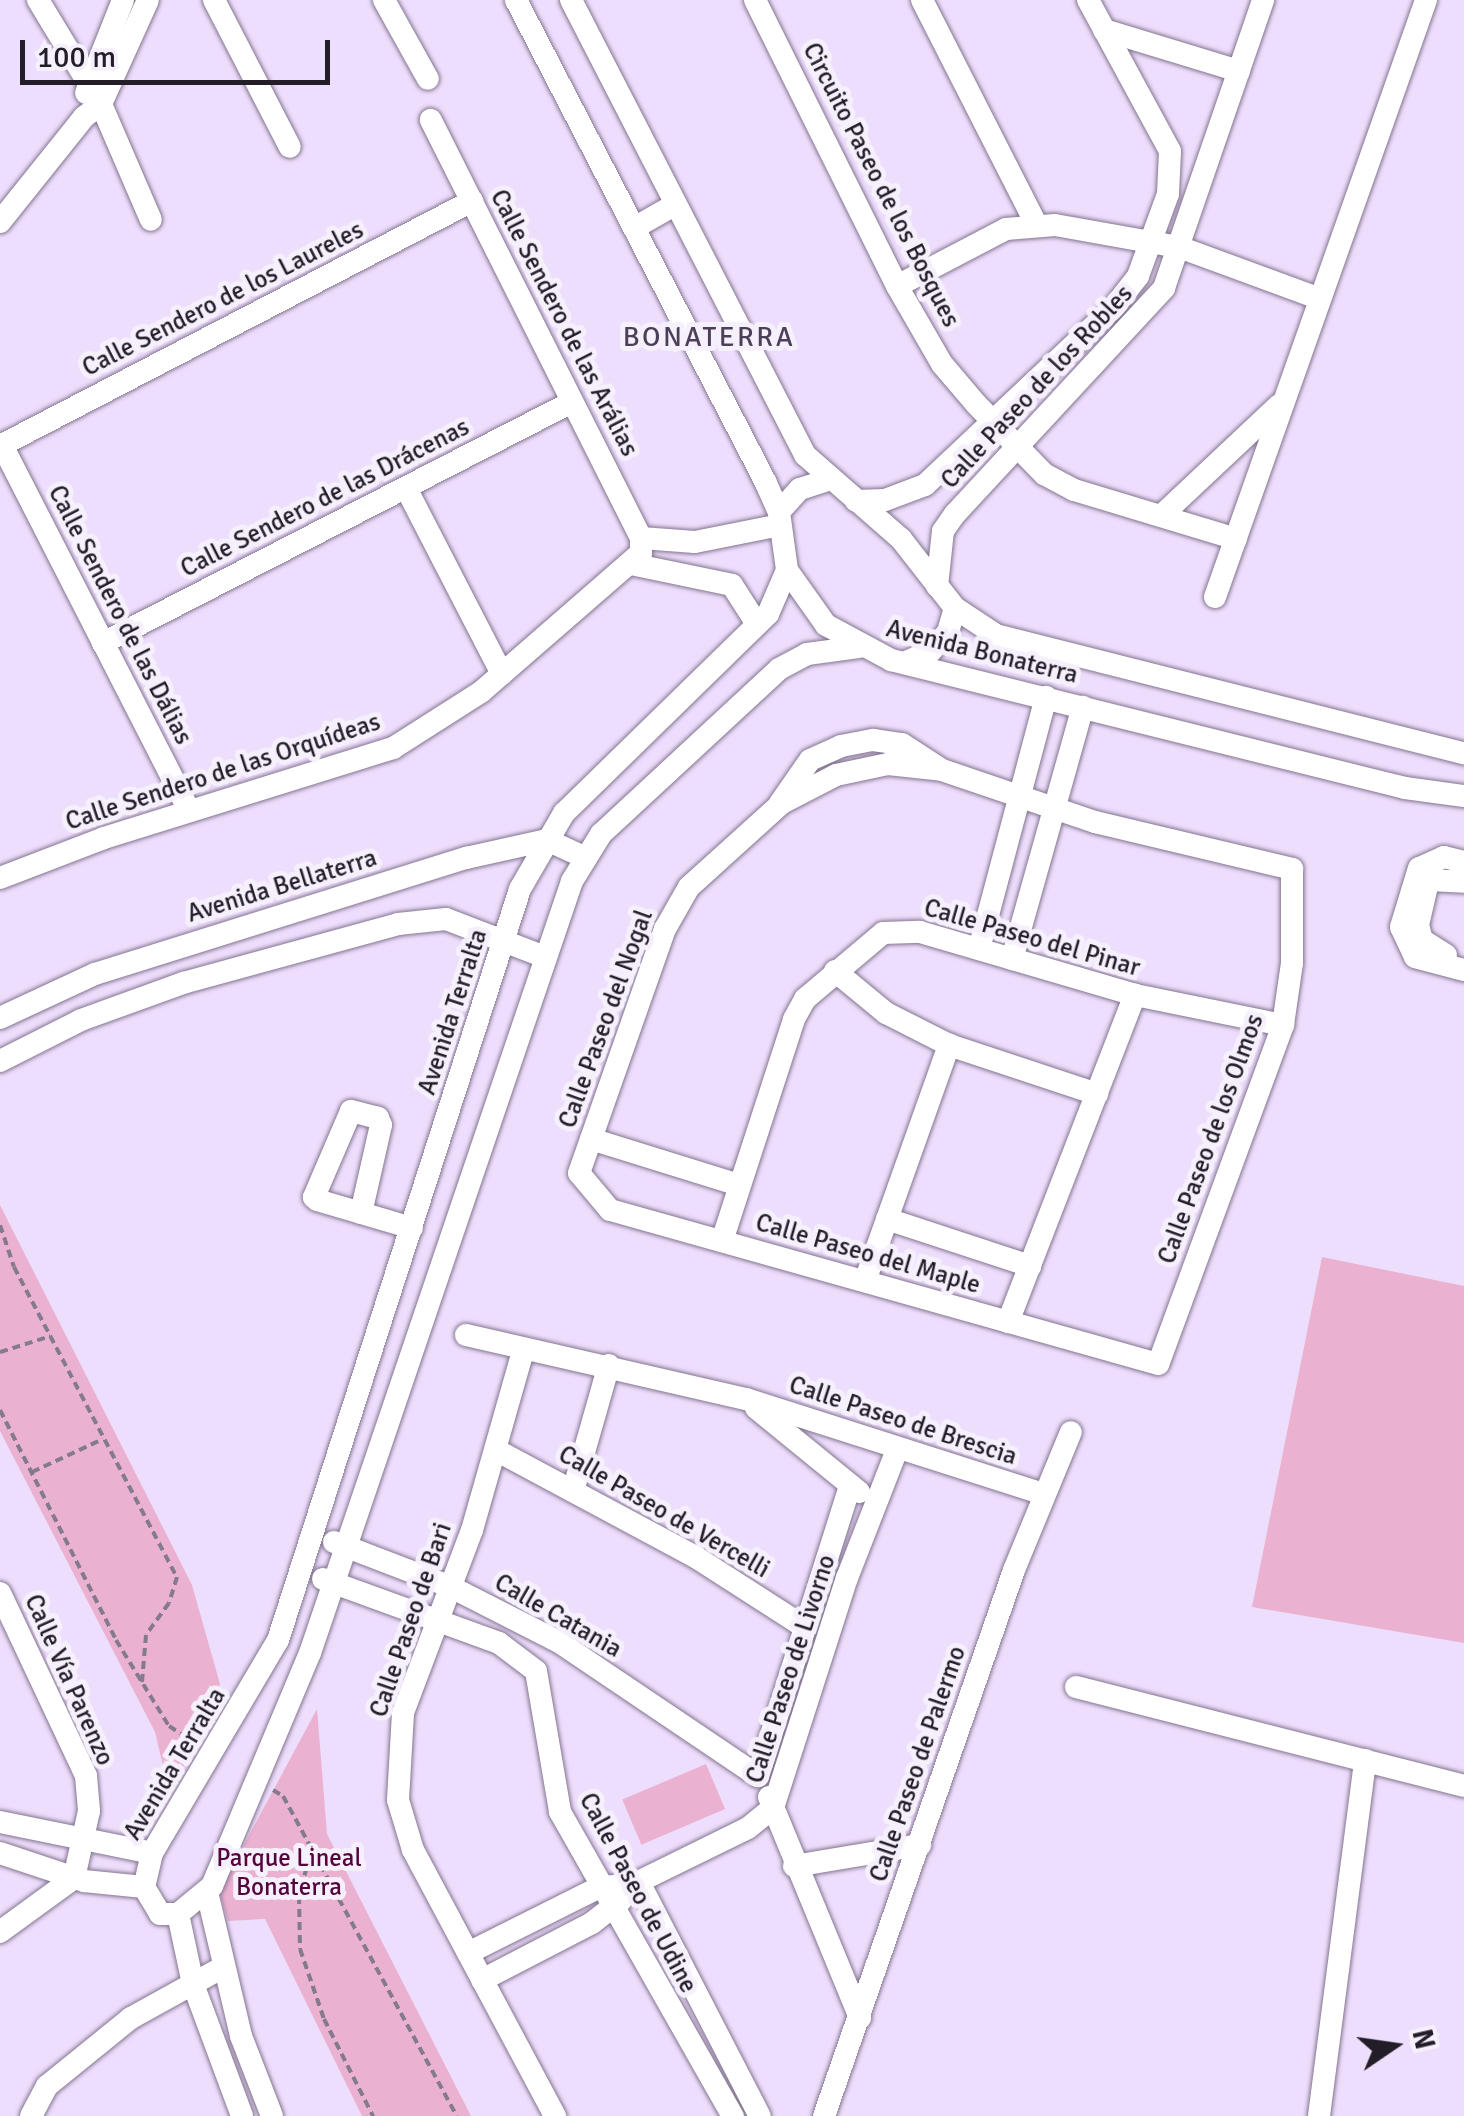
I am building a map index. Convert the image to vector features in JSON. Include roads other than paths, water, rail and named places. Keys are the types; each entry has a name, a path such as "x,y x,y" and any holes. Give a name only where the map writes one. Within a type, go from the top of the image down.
{"street":[{"path":"38,0 87,83 92,110 151,220"},
{"path":"87,83 123,0"},
{"path":"0,222 92,110 148,0"},
{"path":"214,0 290,147"},
{"path":"384,0 428,78"},
{"name":"Avenida Bonaterra","path":"516,0 779,519 788,570 810,611 859,647 906,662 1406,788 1464,796"},
{"name":"Avenida Bonaterra","path":"571,0 805,455 826,480 900,539 955,608 996,635 1415,745 1464,753"},
{"name":"Circuito Paseo de los Bosques","path":"755,0 897,286 942,364 1044,474 1074,490 1236,538"},
{"path":"922,0 1036,224"},
{"name":"Calle Paseo de los Robles","path":"938,586 943,532 1018,447 1152,308 1179,247 1263,0"},
{"path":"1215,597 1426,0"},
{"path":"1098,12 1239,71"},
{"name":"Calle Paseo de los Robles","path":"856,502 885,500 925,485 1114,307 1138,276 1168,194 1170,151 1098,12"},
{"name":"Calle Sendero de las Arálias","path":"431,120 572,402 638,552"},
{"name":"Calle Sendero de los Laureles","path":"1,445 472,201"},
{"path":"634,228 676,204"},
{"path":"897,286 1006,228 1036,224 1179,247 1320,299"},
{"path":"1162,516 1284,400"},
{"name":"Calle Sendero de las Drácenas","path":"103,643 572,402"},
{"name":"Calle Sendero de las Dálias","path":"1,445 189,811"},
{"path":"638,552 714,538 779,519 800,489 826,480"},
{"path":"406,488 502,674"},
{"path":"713,579 714,538"},
{"path":"638,552 741,592 757,624"},
{"name":"Calle Sendero de las Orquídeas","path":"0,878 189,811 393,748 502,674 638,552"},
{"name":"Avenida Terralta","path":"144,1886 152,1853 214,1756 278,1640 520,889 564,814 757,624 780,595 788,570"},
{"path":"906,662 931,651 948,632 955,608"},
{"path":"0,1853 74,1878 144,1886 152,1909 178,1914 207,1892 333,1583 545,957 586,858 601,834 778,669 806,654 859,647"},
{"path":"978,949 1046,697"},
{"path":"1012,959 1084,707"},
{"name":"Calle Paseo del Nogal","path":"579,1173 680,900 779,806 810,760 841,746 873,740 902,744 942,770 1054,808 1292,869"},
{"path":"1406,788 1415,745"},
{"path":"547,840 586,858"},
{"name":"Avenida Bellaterra","path":"0,1018 94,974 210,936 466,858 547,840"},
{"path":"1464,862 1444,857 1418,868 1401,926 1415,957 1464,970"},
{"name":"Calle Paseo de los Olmos","path":"1158,1364 1283,1025 1292,869"},
{"path":"1464,882 1430,880 1418,925 1430,950 1464,958"},
{"path":"0,1061 81,1020 182,984 398,924 446,919 545,957"},
{"name":"Calle Paseo del Pinar","path":"722,1241 794,1019 835,971 883,933 920,932 1135,996 1283,1025"},
{"path":"835,971 886,1013 949,1045 1097,1094"},
{"path":"1008,1322 1135,996"},
{"path":"865,1281 949,1045"},
{"path":"591,1139 740,1185"},
{"name":"Calle Paseo del Maple","path":"579,1173 610,1210 1158,1364"},
{"path":"361,1213 412,1228"},
{"path":"887,1219 1030,1266"},
{"name":"Calle Paseo de Brescia","path":"466,1335 746,1399 896,1452 1043,1494"},
{"name":"Calle Paseo de Bari","path":"523,1351 496,1450 451,1587 403,1713 398,1800 413,1850 555,2116"},
{"path":"573,1492 609,1365"},
{"name":"Calle Paseo de Brescia","path":"746,1399 877,1504"},
{"name":"Calle Paseo de Palermo","path":"824,2116 1043,1494 1071,1432"},
{"name":"Calle Paseo de Vercelli","path":"496,1450 697,1558 803,1626"},
{"name":"Calle Paseo de Livorno","path":"468,1953 600,1887 636,1884 748,1828 773,1808 896,1452"},
{"name":"Calle Paseo de Livorno","path":"758,1776 850,1486"},
{"name":"Calle Catania","path":"313,1534 451,1587 576,1654 758,1776"},
{"path":"301,1571 499,1643 524,1659 541,1682 576,1654"},
{"name":"Calle Vía Parenzo","path":"0,1593 86,1776 85,1842 74,1878"},
{"name":"Calle Paseo de Udine","path":"541,1682 549,1772 560,1812 612,1911 733,2116"},
{"path":"1076,1686 1464,1786"},
{"path":"1320,2116 1365,1760"},
{"path":"758,1776 860,2018"},
{"path":"0,1822 152,1853"},
{"path":"794,1866 920,1845"},
{"path":"0,1932 74,1878"},
{"name":"Calle Paseo de Livorno","path":"482,1980 612,1911 636,1884"},
{"name":"Calle Paseo de Udine","path":"636,1884 760,2116"},
{"path":"207,1892 222,1967 272,2116"},
{"path":"178,1914 192,1984 242,2116"},
{"path":"31,2116 47,2086 131,2018 222,1967"}],"district":[{"name":"BONATERRA","path":"709,337"}],"park label":[{"name":"Parque Lineal Bonaterra","path":"289,1874"}]}
